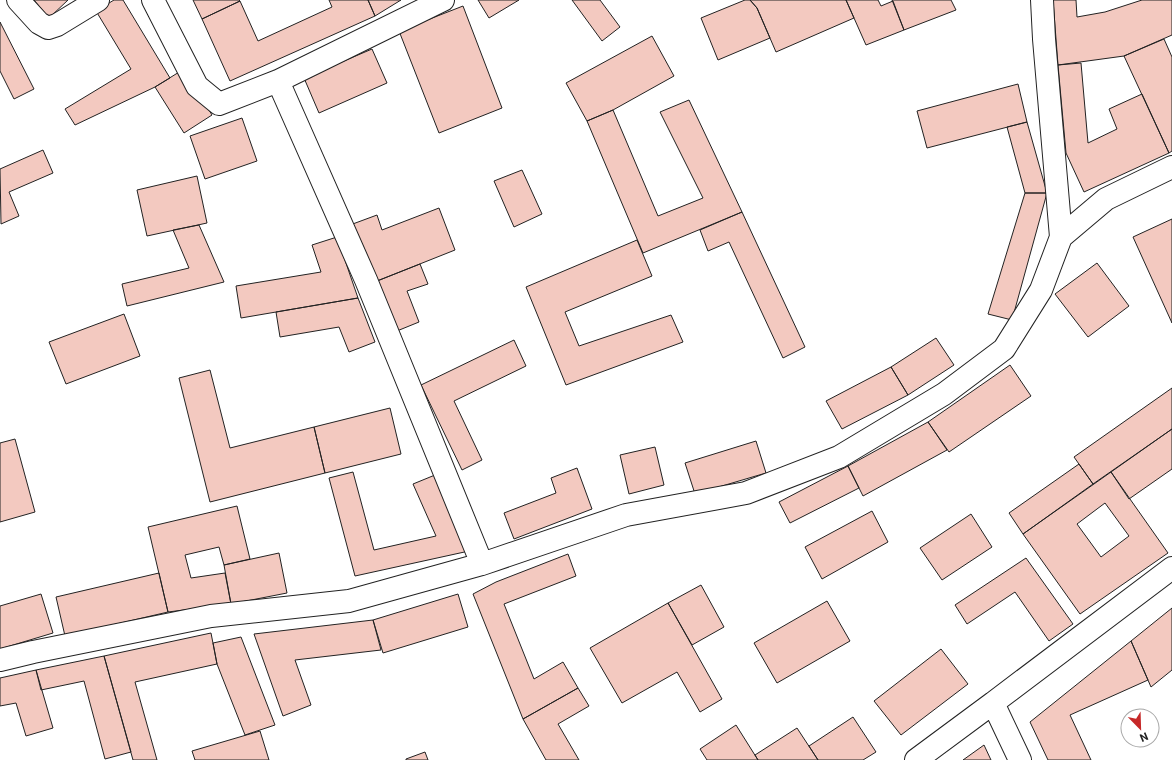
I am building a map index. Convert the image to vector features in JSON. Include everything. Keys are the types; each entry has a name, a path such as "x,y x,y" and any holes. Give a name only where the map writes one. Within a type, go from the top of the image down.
{"street":[{"path":"18,0 39,23 48,28 57,25 98,0"},
{"path":"153,0 197,86 219,104 278,81 443,0"},
{"path":"0,660 211,616 349,600 482,564 626,515 746,493 839,457 944,394 1004,349 1041,290 1061,237 1042,0"},
{"path":"278,81 366,280 482,564"},
{"path":"1061,237 1106,199 1172,167"},
{"path":"916,760 993,704 1172,568"},
{"path":"993,704 1020,760"}],"building":[{"path":"34,0 68,0 49,18"},
{"path":"114,0 123,0 170,78 155,87 75,125 65,109 131,69 96,11"},
{"path":"193,0 239,0 240,1 202,19"},
{"path":"329,0 368,0 375,16 230,81 202,19 240,1 258,41 332,7"},
{"path":"368,0 401,0 375,16"},
{"path":"478,0 519,0 489,18"},
{"path":"572,0 600,0 620,27 602,41"},
{"path":"745,0 750,0 757,8 770,38 718,60 701,18"},
{"path":"750,0 846,0 854,18 776,52 757,8"},
{"path":"846,0 878,0 881,6 893,1 904,30 866,45"},
{"path":"892,0 951,0 956,10 904,30"},
{"path":"1053,0 1076,0 1077,17 1105,12 1142,0 1172,0 1172,35 1124,56 1058,65"},
{"path":"463,6 502,108 439,133 399,31"},
{"path":"0,22 34,89 14,99 0,71"},
{"path":"652,36 674,76 613,110 587,121 566,83"},
{"path":"1164,39 1172,57 1172,151 1169,153 1124,56"},
{"path":"372,49 387,83 319,113 304,78"},
{"path":"1081,63 1088,143 1117,129 1109,109 1142,94 1169,153 1084,192 1066,153 1058,65"},
{"path":"184,69 212,115 184,133 155,87"},
{"path":"1018,84 1027,122 927,148 917,111"},
{"path":"689,100 742,212 643,253 587,121 613,110 658,216 703,198 660,112"},
{"path":"242,118 257,161 205,179 190,136"},
{"path":"1027,122 1047,193 1025,193 1007,127"},
{"path":"43,150 53,173 9,192 19,216 1,224 0,169"},
{"path":"522,170 542,214 514,227 494,181"},
{"path":"197,176 207,223 147,236 137,190"},
{"path":"1025,193 1047,193 1012,320 988,314"},
{"path":"439,208 455,250 372,283 350,225 377,215 382,230"},
{"path":"742,212 805,347 783,358 729,242 708,251 700,230"},
{"path":"1172,219 1172,323 1133,237"},
{"path":"199,225 224,282 127,306 122,284 189,268 173,230"},
{"path":"337,237 358,298 241,318 236,286 321,272 312,245"},
{"path":"637,240 652,276 565,312 579,346 671,315 683,342 566,385 526,287"},
{"path":"1097,263 1129,306 1088,337 1055,294"},
{"path":"420,264 428,284 407,291 419,322 392,333 372,283"},
{"path":"358,298 375,342 349,352 339,327 280,337 276,312"},
{"path":"124,314 140,356 66,384 49,342"},
{"path":"936,338 954,365 908,395 891,367"},
{"path":"514,340 526,366 454,401 482,460 462,470 421,385"},
{"path":"1010,365 1031,396 949,452 928,422"},
{"path":"891,367 908,395 842,429 826,401"},
{"path":"210,370 230,448 314,427 325,473 210,502 179,378"},
{"path":"1172,388 1172,429 1093,484 1074,457"},
{"path":"390,408 401,454 325,473 314,427"},
{"path":"928,422 947,450 863,496 848,466"},
{"path":"1172,429 1172,469 1129,499 1111,472"},
{"path":"15,439 35,512 0,522 0,443"},
{"path":"756,441 766,473 695,494 685,463"},
{"path":"655,447 664,485 629,494 620,455"},
{"path":"1079,464 1093,484 1023,534 1009,513"},
{"path":"848,466 859,488 790,523 779,502"},
{"path":"577,468 592,509 514,539 504,513 556,493 551,478"},
{"path":"353,472 374,550 436,536 413,484 435,475 469,551 355,576 329,478"},
{"path":"1111,472 1168,553 1080,614 1023,534","holes":["1105,503 1129,536 1101,557 1077,524"]},
{"path":"237,506 250,559 224,565 219,547 185,555 191,578 225,573 231,604 168,612 148,527"},
{"path":"872,511 888,542 822,579 805,547"},
{"path":"971,514 992,547 942,580 920,548"},
{"path":"279,553 287,593 231,604 224,565"},
{"path":"568,554 576,576 504,604 534,679 563,662 578,688 523,719 473,594 496,582"},
{"path":"1026,558 1073,624 1049,641 1015,592 967,624 955,605"},
{"path":"159,573 168,612 65,636 56,597"},
{"path":"701,585 724,627 692,645 668,603"},
{"path":"41,594 53,633 0,649 0,606"},
{"path":"458,594 468,627 383,653 373,620"},
{"path":"827,601 850,641 777,683 754,643"},
{"path":"668,603 722,699 700,712 677,672 622,703 590,648"},
{"path":"1172,608 1172,670 1151,687 1131,641"},
{"path":"373,620 381,650 295,660 311,705 283,716 254,634"},
{"path":"211,633 217,664 135,682 157,760 133,760 104,656"},
{"path":"241,637 275,725 245,735 217,664 213,643"},
{"path":"1131,641 1148,680 1070,715 1091,760 1048,760 1030,722"},
{"path":"941,649 968,684 901,735 874,701"},
{"path":"104,656 131,752 105,759 84,681 41,690 36,670"},
{"path":"36,670 53,728 26,736 16,703 0,706 0,678"},
{"path":"578,688 589,706 558,724 579,760 546,760 523,719"},
{"path":"853,717 876,752 863,760 818,760 809,746"},
{"path":"736,725 758,760 707,760 700,749"},
{"path":"797,728 818,760 758,760 755,755"},
{"path":"260,731 269,760 195,760 192,751"},
{"path":"984,745 991,760 963,760"},
{"path":"425,752 428,760 406,760 406,759"}]}
